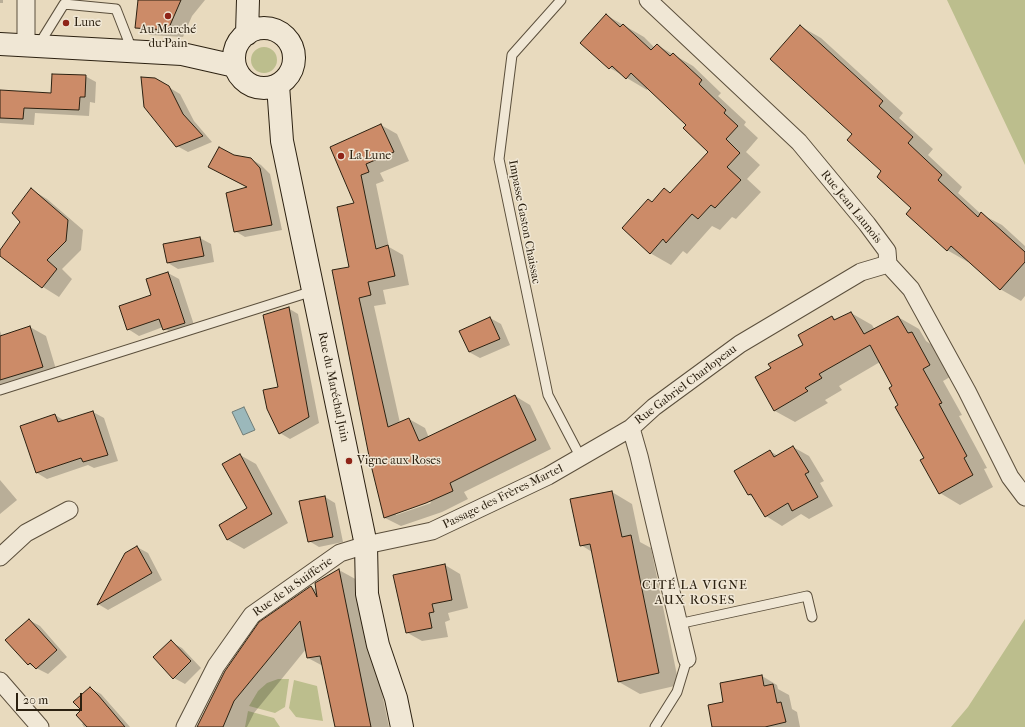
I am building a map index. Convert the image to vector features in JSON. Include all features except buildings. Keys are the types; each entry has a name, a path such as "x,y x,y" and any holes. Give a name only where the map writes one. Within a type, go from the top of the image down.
{"main road":[{"path":"0,44 182,54 239,49 261,28 269,29 286,37 294,54 294,63 286,80 270,87 253,87 245,82 239,75 239,49 248,0"},
{"path":"258,0 269,29"},
{"name":"Rue du Maréchal Juin","path":"270,87 366,545 367,594 378,645 396,698 402,727"}],"street":[{"path":"26,0 32,45"},
{"name":"Rue Jean Launois","path":"648,0 799,142 867,224 887,251 888,264 911,289 1010,477 1025,497"},
{"name":"Rue Gabriel Charlopeau","path":"687,659 640,456 631,428 654,407 740,344 861,272 888,264"},
{"name":"Passage des Frères Martel","path":"366,545 432,531 548,476 631,428"},
{"path":"0,557 26,533 69,510"},
{"name":"Rue de la Suifferie","path":"185,727 216,666 252,615 340,553 366,545"},
{"path":"0,682 40,727"}],"lane":[{"name":"Impasse Gaston Chaissac","path":"561,0 512,55 498,159 548,395 580,458"},
{"path":"32,45 64,4 116,9 132,51"},
{"path":"0,390 313,291"},
{"path":"678,624 808,596 812,618"},
{"path":"655,727 677,692 687,659"}],"green space":[{"path":"947,0 1025,0 1025,165"},
{"path":"264,47 273,51 277,60 273,69 264,73 255,69 251,60 255,51"},
{"path":"1025,619 1025,727 951,727 968,707"},
{"path":"278,679 289,679 285,707 275,713 249,706 258,691 267,683"},
{"path":"294,680 317,686 323,721 296,717 289,708"},
{"path":"248,711 274,718 280,727 245,727"}],"water":[{"path":"244,407 255,430 243,435 232,412"}],"place":[{"name":"Au Marché du Pain","path":"168,16"},
{"name":"Lune","path":"66,23"},
{"name":"La Lune","path":"341,156"},
{"name":"Vigne aux Roses","path":"349,461"}],"district":[{"name":"CITÉ LA VIGNE AUX ROSES","path":"695,594"}]}
